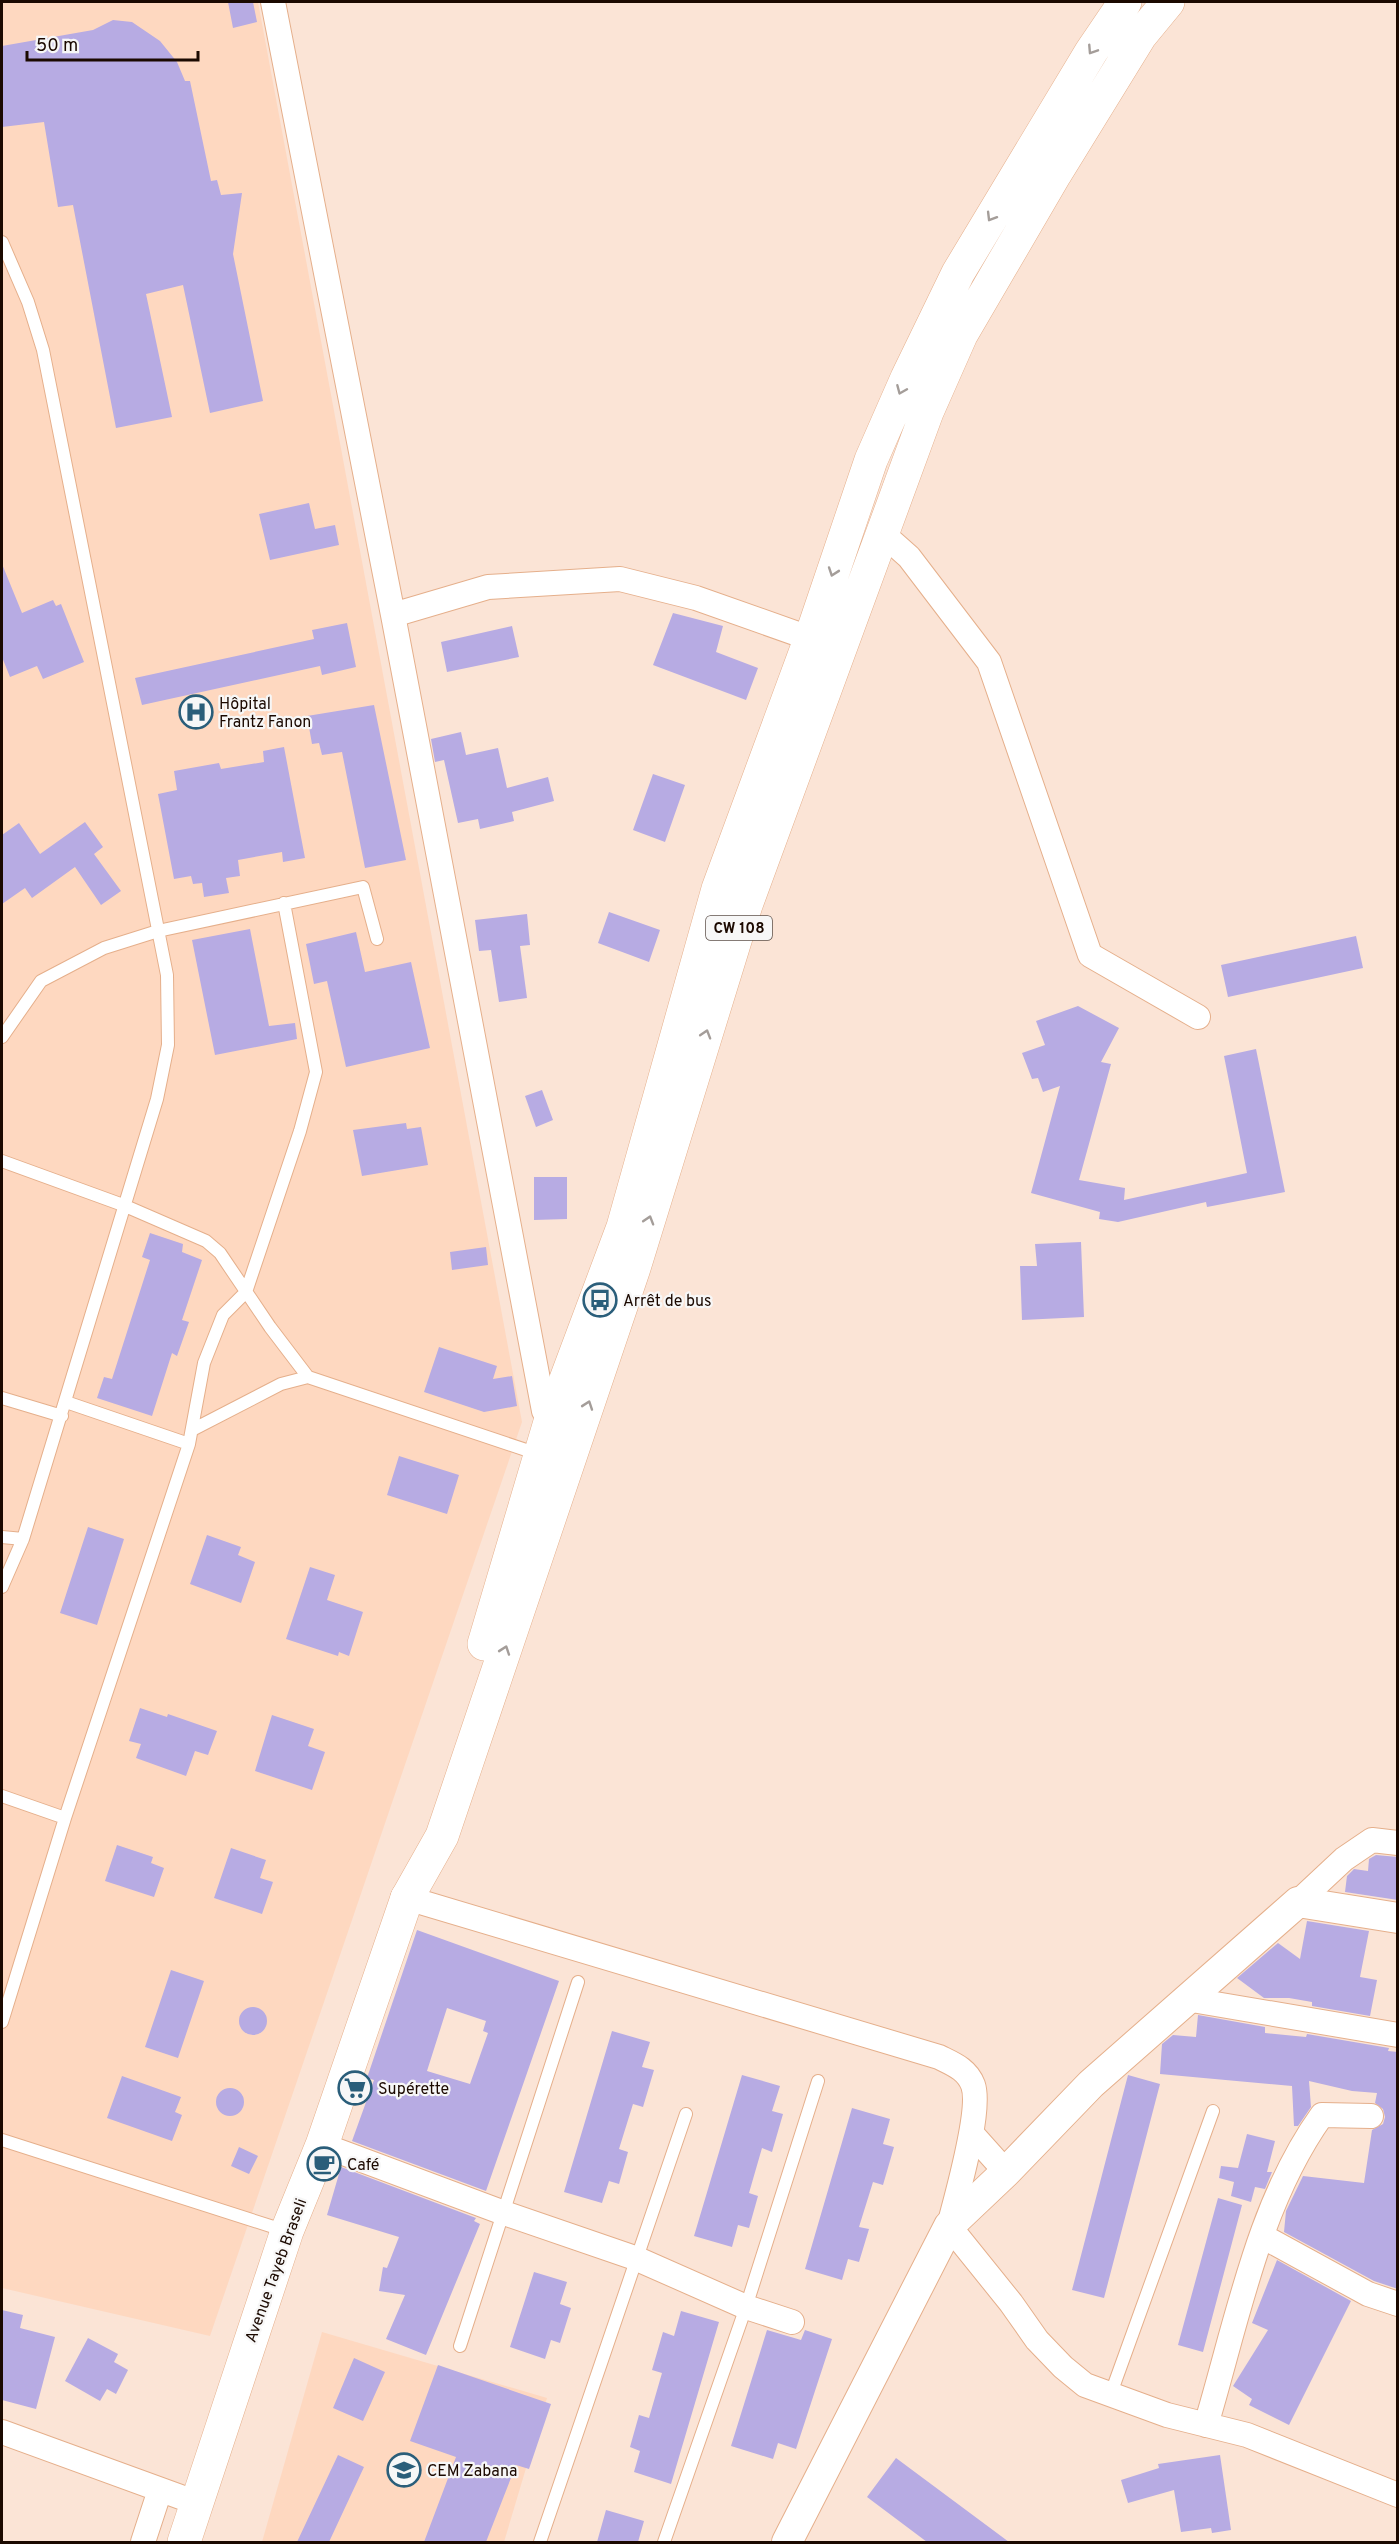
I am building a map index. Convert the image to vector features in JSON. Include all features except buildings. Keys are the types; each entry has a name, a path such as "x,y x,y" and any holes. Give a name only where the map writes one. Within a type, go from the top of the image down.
{"main road":[{"name":"CW 108","path":"406,1898 442,1836 623,1227 718,889 811,637 871,460 907,378 958,273 1091,52 1125,2"},
{"name":"CW 108","path":"406,1898 542,1455 563,1431 646,1232 746,905 927,412 961,335 1082,128 1140,36 1168,2"},
{"name":"Avenue Tayeb Braseli","path":"184,2542 287,2231 322,2145 406,1898"}],"street":[{"path":"273,2 393,615 544,1411 563,1431"},
{"path":"882,533 909,557 989,662 1090,955 1198,1017"},
{"path":"393,615 488,587 620,579 696,598 811,637 841,650"},
{"path":"949,2226 1006,2172 1091,2084 1344,1859 1372,1840 1398,1843"},
{"path":"406,1898 939,2057 962,2067 974,2086 972,2134 949,2226 787,2542"},
{"path":"1298,1902 1398,1918"},
{"path":"1186,1999 1398,2035"},
{"path":"1206,2425 1262,2235 1301,2145 1322,2115 1371,2116"},
{"path":"972,2134 1006,2172"},
{"path":"322,2145 504,2213 635,2258 746,2307 792,2322"},
{"path":"949,2226 1011,2303 1037,2340 1063,2367 1085,2385 1110,2396 1247,2435 1398,2494"},
{"path":"1262,2235 1368,2294 1398,2304"},
{"path":"2,2432 197,2503"},
{"path":"143,2542 160,2490"}],"lane":[{"path":"2,242 28,302 43,350 167,975 168,1045 157,1100 123,1205 62,1416 23,1539 2,1587"},
{"path":"2,1037 41,981 104,948 158,931 363,886 377,939"},
{"path":"2,2022 65,1818 189,1444 204,1363 223,1315 246,1292 300,1131 316,1072 284,903"},
{"path":"2,1161 123,1205 206,1241 220,1253 308,1377"},
{"path":"192,1430 281,1384 308,1377 542,1455"},
{"path":"2,1398 62,1416"},
{"path":"66,1402 189,1444"},
{"path":"2,1537 23,1539"},
{"path":"2,1796 65,1818"},
{"path":"460,2346 578,1982"},
{"path":"664,2542 746,2307 818,2081"},
{"path":"1110,2396 1213,2111"},
{"path":"540,2542 686,2114"},
{"path":"2,2140 287,2231"}],"shaded area":[{"name":"Hôpital Frantz Fanon","path":"2,2 258,2 522,1422 210,2336 2,2288"},
{"name":"CEM Zabana","path":"322,2332 547,2398 504,2542 262,2542"}],"place":[{"name":"Hôpital Frantz Fanon","path":"196,712"},
{"name":"Arrêt de bus","path":"600,1300"},
{"name":"Supérette","path":"355,2088"},
{"name":"Café","path":"324,2164"},
{"name":"CEM Zabana","path":"404,2470"}]}
